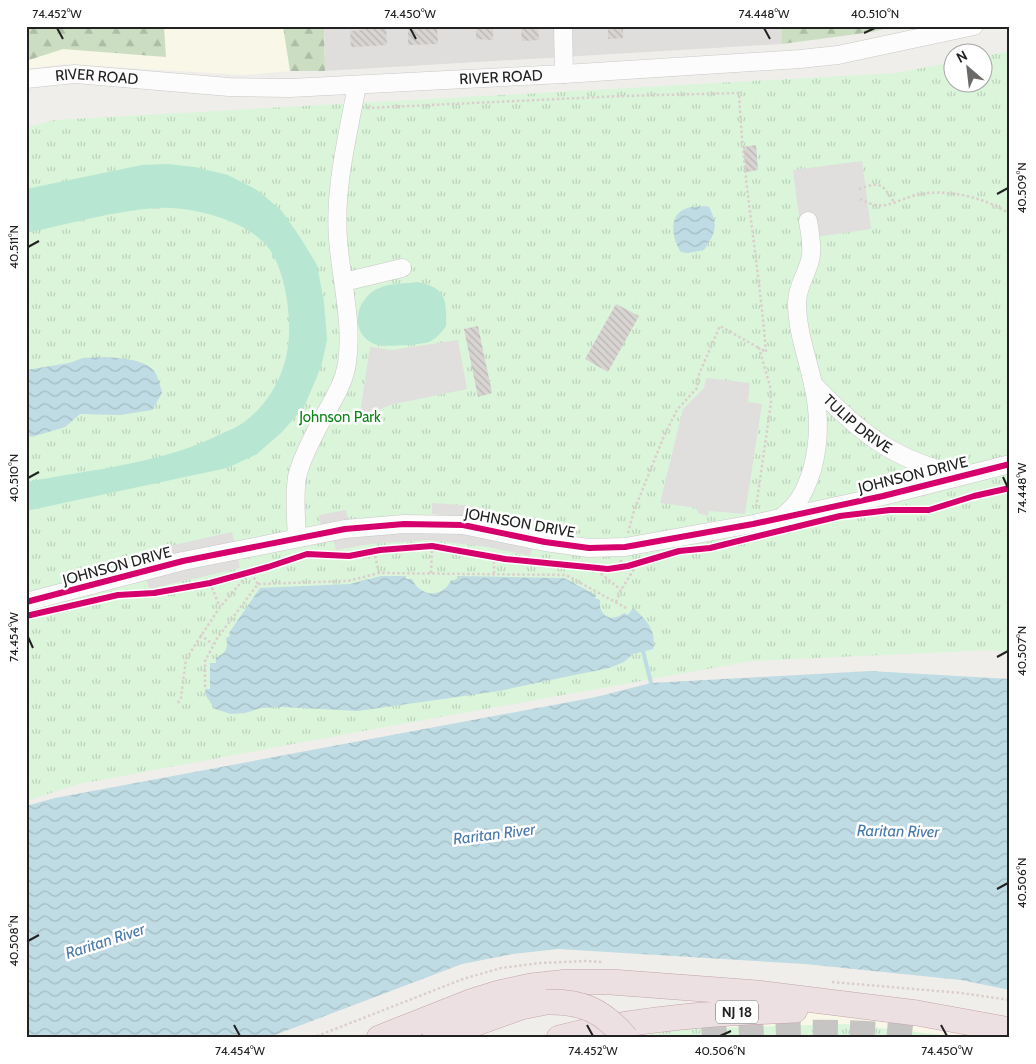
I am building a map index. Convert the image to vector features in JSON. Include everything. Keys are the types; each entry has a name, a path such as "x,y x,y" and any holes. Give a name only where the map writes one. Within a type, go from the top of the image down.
{"highway":[{"path":"379,1038 470,1002 499,993 532,986 568,982 612,982 757,993 917,1012"},
{"path":"440,1036 521,1007 546,1002 567,1002 585,1006 605,1017 626,1038"},
{"name":"NJ 18","path":"559,1038 585,1031 724,1012 832,1009 917,1012 1010,1030"}],"street":[{"path":"563,26 564,74"},
{"name":"RIVER ROAD","path":"26,79 75,74 229,87 290,88 564,74 838,55 974,26"},
{"path":"297,538 295,512 298,476 314,435 336,397 347,364 348,330 338,238 339,190 357,85"},
{"name":"TULIP DRIVE","path":"780,518 799,501 808,481 818,449 819,417 813,384 799,330 797,302 799,286 811,255 808,221"},
{"path":"344,282 402,268"},
{"name":"TULIP DRIVE","path":"813,384 838,410 888,449 917,463 964,475"},
{"name":"JOHNSON DRIVE","path":"26,602 183,561 345,529 404,524 463,525 545,542 598,547 624,546 753,524 883,496 1010,464"}],"path":[{"path":"353,109 622,96 739,93 742,144 761,291 766,352 720,326 699,374 697,388 677,410 664,436 634,511 626,540"},
{"path":"859,189 873,184 880,184 894,202"},
{"path":"860,199 874,205 884,205 918,195 934,193 970,196 995,204 1010,214"},
{"path":"753,524 771,402 770,386 759,348"},
{"path":"423,546 440,547"},
{"path":"432,546 432,573"},
{"path":"366,552 377,550 379,572"},
{"path":"486,555 497,557 494,573"},
{"path":"583,566 611,568 642,562"},
{"path":"616,602 634,568 634,564"},
{"path":"593,567 621,590"},
{"path":"234,576 259,570"},
{"path":"250,572 258,584"},
{"path":"178,703 181,698 186,659 220,607 250,572"},
{"path":"258,584 348,581 379,572 566,575 628,609"},
{"path":"201,585 218,581"},
{"path":"210,583 220,607"},
{"path":"205,687 205,661 214,645 258,584"},
{"path":"200,635 214,645"}],"shaded area":[{"path":"26,26 324,26 325,71 290,71 244,75 65,64 26,69"},
{"path":"324,26 782,26 782,44 325,71"},
{"path":"862,161 871,229 802,239 793,170"},
{"path":"458,340 467,389 390,405 359,419 370,347 392,350"},
{"path":"706,378 750,383 748,402 762,404 745,514 709,511 708,516 698,513 697,508 660,503 683,409 704,388"},
{"path":"432,503 474,506 489,510 488,520 432,514"},
{"path":"346,510 348,522 321,526 319,515"},
{"path":"409,530 475,533 533,545 530,556 488,547 429,540 370,544 336,550 333,538"},
{"path":"232,532 240,568 149,589 146,577 149,576 143,552"},
{"path":"821,1010 1010,1038 643,1038 637,1022"}],"green space":[{"path":"26,26 164,26 166,57 63,49 26,61"},
{"path":"283,26 324,26 325,71 290,71"},
{"path":"782,26 895,26 872,32 782,44"},
{"name":"Johnson Park","path":"1010,51 1010,653 993,650 752,661 79,784 26,801 26,128 54,120 896,73 944,64 944,92 994,92 994,54"},
{"path":"167,164 194,167 228,175 257,190 281,210 317,265 324,302 327,340 321,367 304,407 282,432 257,454 227,468 26,511 26,482 152,459 201,443 243,423 255,413 273,391 279,378 284,365 289,336 286,292 277,262 272,253 267,246 245,228 216,216 200,212 184,209 156,208 107,215 26,233 26,189 142,165"},
{"path":"417,282 434,287 443,296 446,309 446,326 439,335 429,342 400,346 372,343 360,330 358,322 358,314 365,299 371,292 383,286"},
{"path":"845,1024 969,1038 651,1038 648,1030"}],"water":[{"path":"709,207 714,219 715,225 711,239 704,250 688,253 681,252 673,229 676,217 679,212 687,208"},
{"path":"106,357 136,361 147,365 153,370 162,393 152,410 120,415 80,414 65,427 32,437 26,434 26,370 69,363 83,358"},
{"path":"381,576 406,576 406,579 412,579 420,589 432,593 443,590 451,580 457,580 457,576 564,578 596,595 595,598 600,600 601,610 611,618 624,613 628,615 633,608 652,631 653,649 633,654 624,662 609,668 499,691 358,711 283,707 261,708 245,713 231,714 215,709 206,696 205,689 210,689 210,663 216,663 216,658 222,655 227,645 226,638 230,636 229,633 260,588 350,584"},
{"name":"Raritan River","path":"870,671 1010,679 1010,990 961,980 805,964 558,949 513,954 462,964 267,1038 26,1038 26,806 55,798 596,697 651,683"}],"building":[{"path":"362,26 386,26 387,45 351,47 350,31 362,30"},
{"path":"413,26 437,26 438,44 408,45 408,29 413,29"},
{"path":"476,26 493,26 493,40 476,39"},
{"path":"521,26 538,26 539,40 522,41"},
{"path":"608,26 623,26 623,38 608,39"},
{"path":"756,145 758,170 746,172 743,147"},
{"path":"616,304 639,316 608,372 585,359"},
{"path":"478,326 492,393 478,397 464,329"}],"waterway":[{"path":"643,651 651,683"}],"tunnel":[{"path":"702,1038 810,1032 864,1033 918,1038"}],"cycle path":[{"path":"26,602 183,561 345,529 404,524 463,525 545,542 589,548 625,547 753,524 883,496 1010,464"},
{"path":"26,616 118,595 154,593 210,583 307,554 349,556 380,550 432,546 505,559 608,569 628,566 679,551 710,548 840,516 890,510 929,510 974,496 1010,488"}]}
